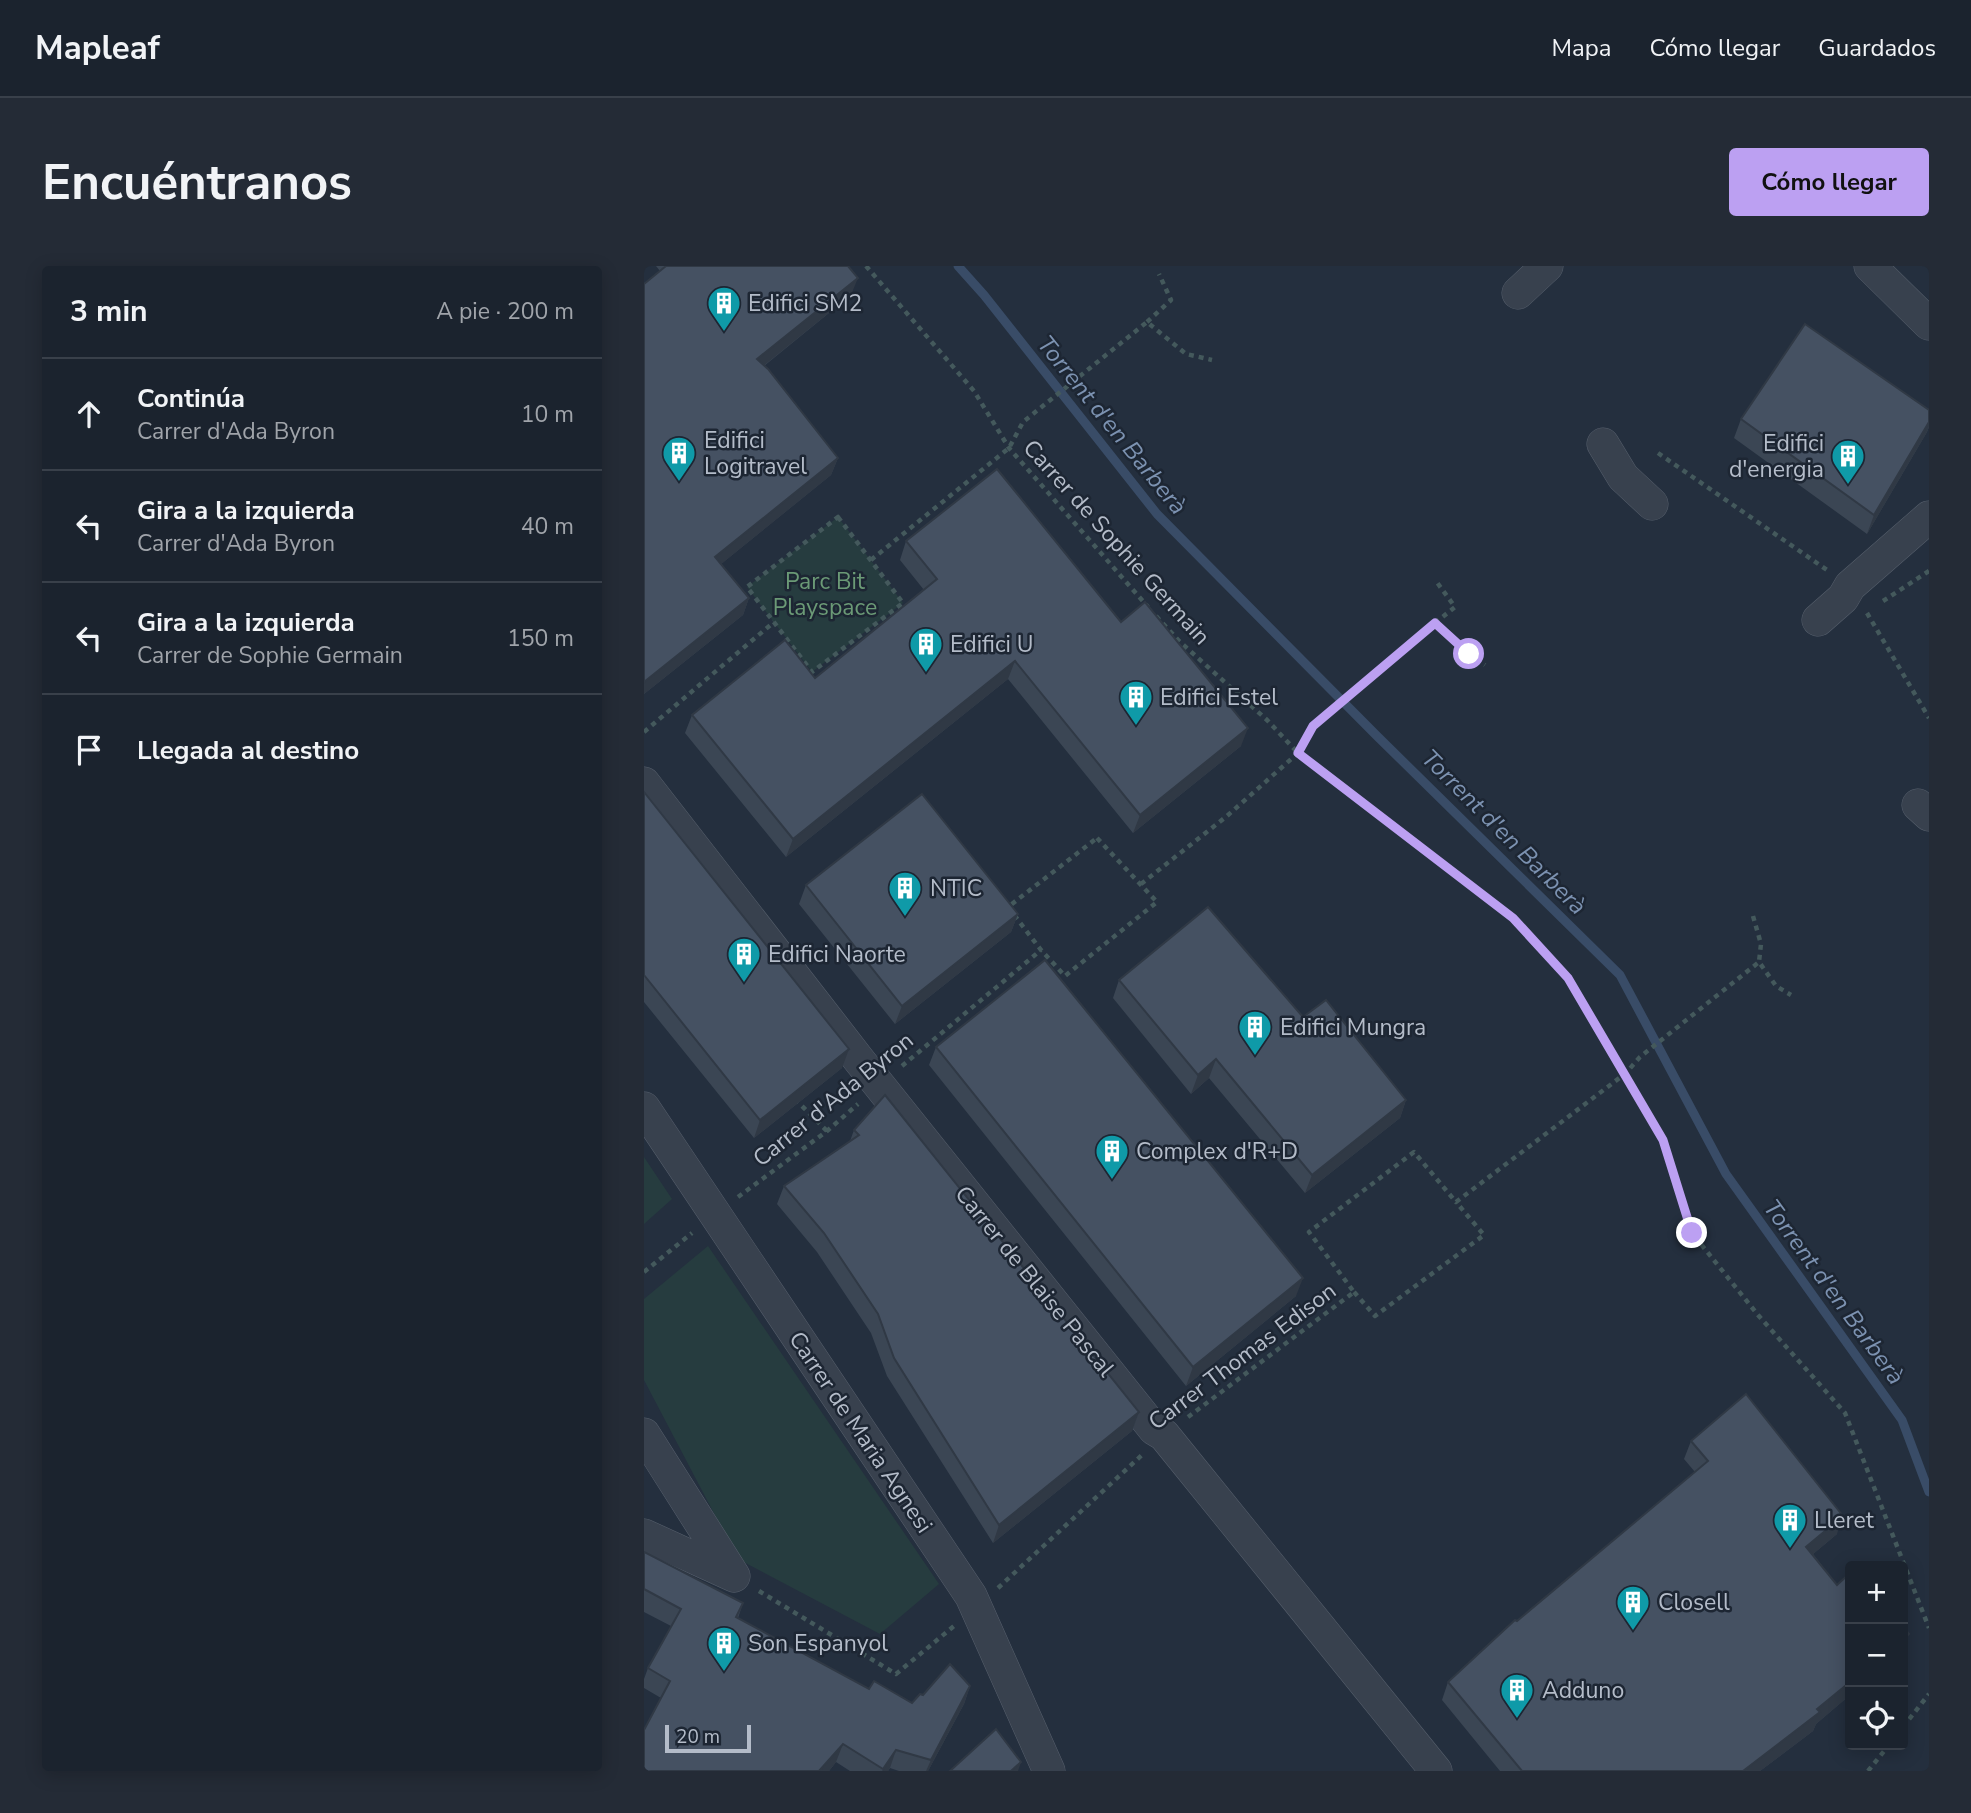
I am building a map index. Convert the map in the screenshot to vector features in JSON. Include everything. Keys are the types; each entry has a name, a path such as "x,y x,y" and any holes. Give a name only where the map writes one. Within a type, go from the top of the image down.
{"street":[{"path":"1518,293 1547,266"},
{"path":"1870,266 1929,324"},
{"path":"1603,444 1623,477 1652,504"},
{"path":"1818,620 1843,598 1860,593 1929,517"},
{"name":"Carrer de Blaise Pascal","path":"644,783 879,1085 1145,1418 1154,1429 1164,1435 1436,1771"},
{"name":"Carrer de Maria Agnesi","path":"644,1108 976,1607 1049,1771"},
{"path":"644,1434 734,1576"},
{"path":"644,1535 734,1576"}],"path":[{"name":"Carrer de Sophie Germain","path":"866,266 975,390 1009,448 1179,642 1267,720 1298,753 1513,918 1568,978 1663,1140 1692,1233 1758,1315 1845,1413 1929,1628"},
{"path":"871,560 1009,448 1023,422 1171,300 1158,274"},
{"path":"1147,322 1186,354 1212,360"},
{"path":"1658,453 1860,593 1882,601 1929,571"},
{"path":"838,517 903,603 812,672 774,622 747,587 838,517"},
{"path":"1141,884 1227,816 1298,753 1313,726 1455,607 1436,582"},
{"path":"1860,593 1866,614 1929,718"},
{"path":"644,732 774,622"},
{"path":"1435,623 1485,665"},
{"path":"1097,838 1157,902 1065,976 1041,950 1007,907 1097,838"},
{"path":"1753,916 1761,944 1759,962 1776,986 1791,995"},
{"name":"Carrer d'Ada Byron","path":"644,1272 827,1131 1041,950"},
{"path":"1354,1292 1375,1316 1483,1235 1456,1202 1626,1073 1640,1057 1759,962"},
{"path":"788,1089 827,1131"},
{"name":"Carrer Thomas Edison","path":"734,1576 896,1674 976,1607 1164,1435 1354,1292 1309,1232 1414,1152 1456,1202"},
{"path":"1908,1721 1929,1694"},
{"path":"1868,1771 1885,1750"}],"green space":[{"name":"Parc Bit Playspace","path":"838,517 903,603 812,672 747,587"},
{"path":"644,1157 672,1199 644,1224"},
{"path":"708,1246 939,1584 880,1634 738,1559 644,1380 644,1299"}],"building":[{"path":"666,266 848,266 858,278 757,359 768,369 838,458 715,557 749,598 644,682 644,284"},
{"name":"Edifici d'energia","path":"1805,324 1929,410 1929,422 1874,515 1741,419"},
{"name":"Edifici U","path":"997,469 1121,622 1145,602 1248,728 1140,815 1015,661 793,839 692,715 785,640 815,678 937,579 906,541"},
{"path":"644,792 849,1049 760,1120 644,975"},
{"name":"NTIC","path":"922,794 1018,914 902,1006 806,885"},
{"name":"Edifici Mungra","path":"1208,907 1303,1017 1326,1000 1406,1100 1312,1175 1216,1059 1198,1075 1119,980"},
{"name":"Complex d'R+D","path":"1045,960 1303,1278 1193,1367 936,1047"},
{"path":"885,1095 1139,1412 999,1525 894,1358 878,1314 824,1233 784,1186 859,1135 854,1130"},
{"path":"1746,1394 1843,1516 1806,1547 1837,1585 1845,1578 1845,1686 1817,1709 1820,1712 1743,1771 1522,1771 1448,1682 1515,1620 1708,1461 1691,1441"},
{"name":"Son Espanyol","path":"644,1552 743,1603 736,1617 869,1689 874,1681 912,1703 920,1694 923,1695 950,1664 970,1686 931,1760 896,1750 883,1769 843,1744 819,1771 644,1771 644,1730 670,1681 648,1668 681,1609 644,1589"},
{"path":"996,1729 1021,1762 1011,1771 950,1771"}],"waterway":[{"name":"Torrent d'en Barberà","path":"958,266 984,295 1157,514 1620,975 1726,1174 1902,1420 1929,1492"}],"place":[{"name":"Edifici SM2","path":"724,333"},
{"name":"Edifici Logitravel","path":"679,483"},
{"name":"Edifici d'energia","path":"1848,486"},
{"name":"Edifici U","path":"926,674"},
{"name":"Edifici Estel","path":"1136,727"},
{"name":"NTIC","path":"905,918"},
{"name":"Edifici Naorte","path":"744,984"},
{"name":"Edifici Mungra","path":"1255,1057"},
{"name":"Complex d'R+D","path":"1112,1181"},
{"name":"Lleret","path":"1790,1550"},
{"name":"Closell","path":"1633,1632"},
{"name":"Son Espanyol","path":"724,1673"},
{"name":"Adduno","path":"1517,1720"}],"route":[{"path":"1469,654 1435,623 1313,726 1298,753 1513,918 1568,978 1663,1140 1692,1233"}]}
